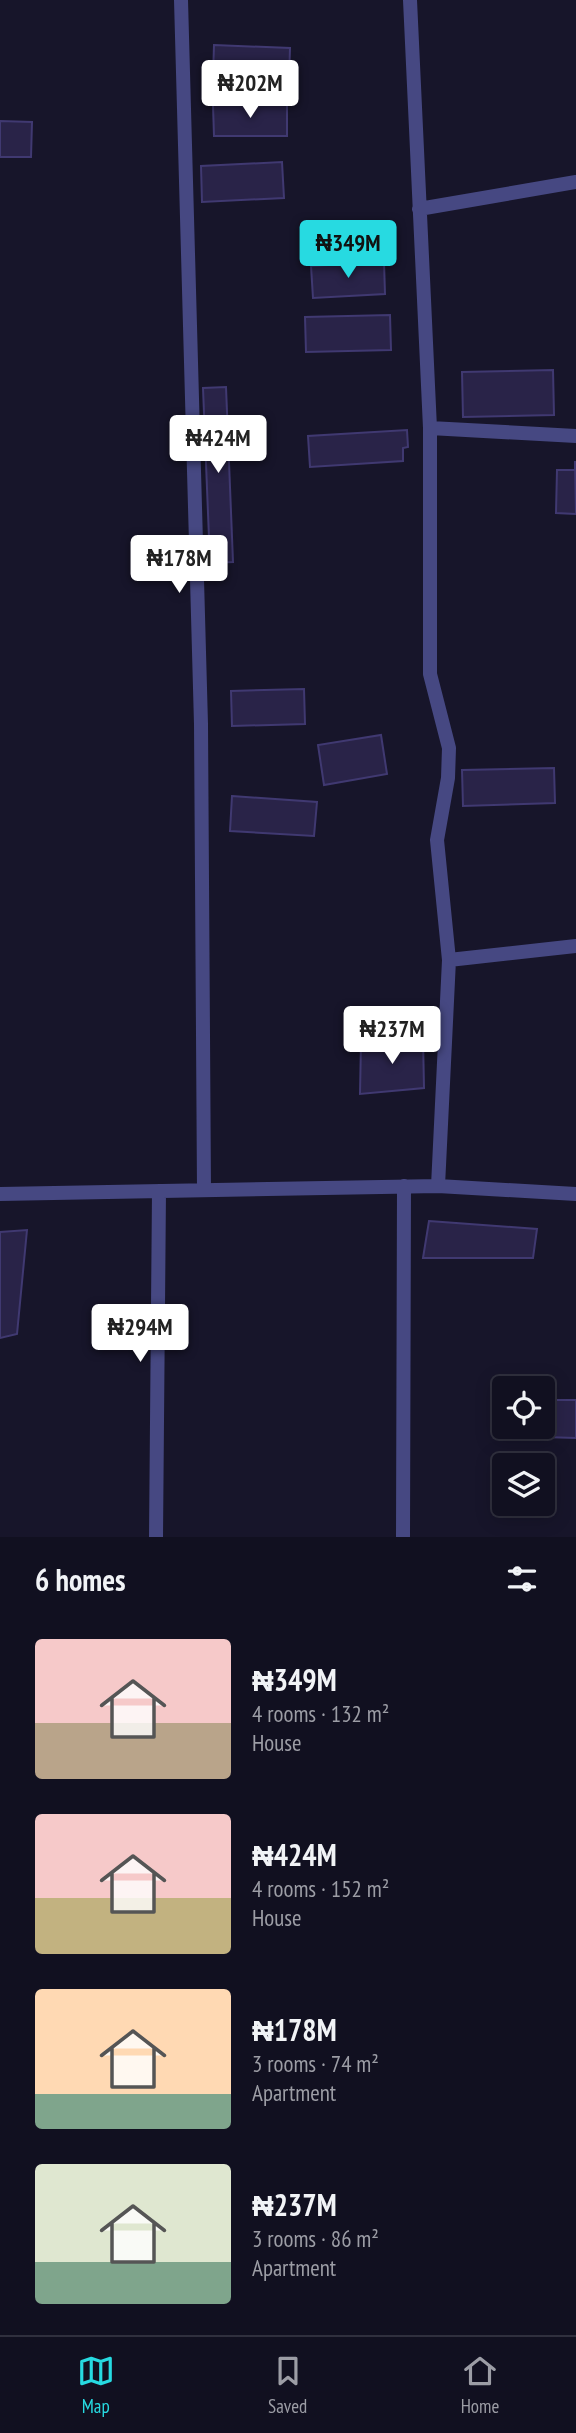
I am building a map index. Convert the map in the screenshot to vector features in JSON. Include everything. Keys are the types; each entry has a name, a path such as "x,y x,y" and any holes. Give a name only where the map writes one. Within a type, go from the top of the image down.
{"street":[{"path":"181,0 201,724 204,1190"},
{"path":"410,0 430,428 430,674 449,748 448,778 437,840 449,960 438,1185"},
{"path":"419,209 576,183"},
{"path":"430,428 576,436"},
{"path":"449,960 576,946"},
{"path":"0,1194 438,1185 576,1194"},
{"path":"403,1537 404,1186"},
{"path":"156,1537 159,1191"}],"building":[{"path":"214,45 290,48 289,80 213,77"},
{"path":"213,105 287,105 287,136 214,136"},
{"path":"0,121 32,122 31,157 0,157"},
{"path":"282,162 284,198 202,202 201,166"},
{"path":"384,262 385,294 313,298 311,266"},
{"path":"390,315 391,350 306,352 305,317"},
{"path":"553,370 554,415 463,417 462,372"},
{"path":"226,387 233,562 210,563 203,388"},
{"path":"407,430 408,447 403,448 403,461 310,467 308,436"},
{"path":"575,461 576,514 556,513 557,470 575,470"},
{"path":"304,689 305,724 232,726 231,691"},
{"path":"381,735 387,774 324,785 318,745"},
{"path":"554,768 555,803 463,806 462,770"},
{"path":"232,796 317,802 314,836 230,831"},
{"path":"423,1038 424,1088 360,1094 361,1042"},
{"path":"429,1221 537,1229 533,1258 423,1258"},
{"path":"27,1230 17,1334 0,1338 0,1232"},
{"path":"555,1400 576,1400 576,1438 555,1437"}]}
